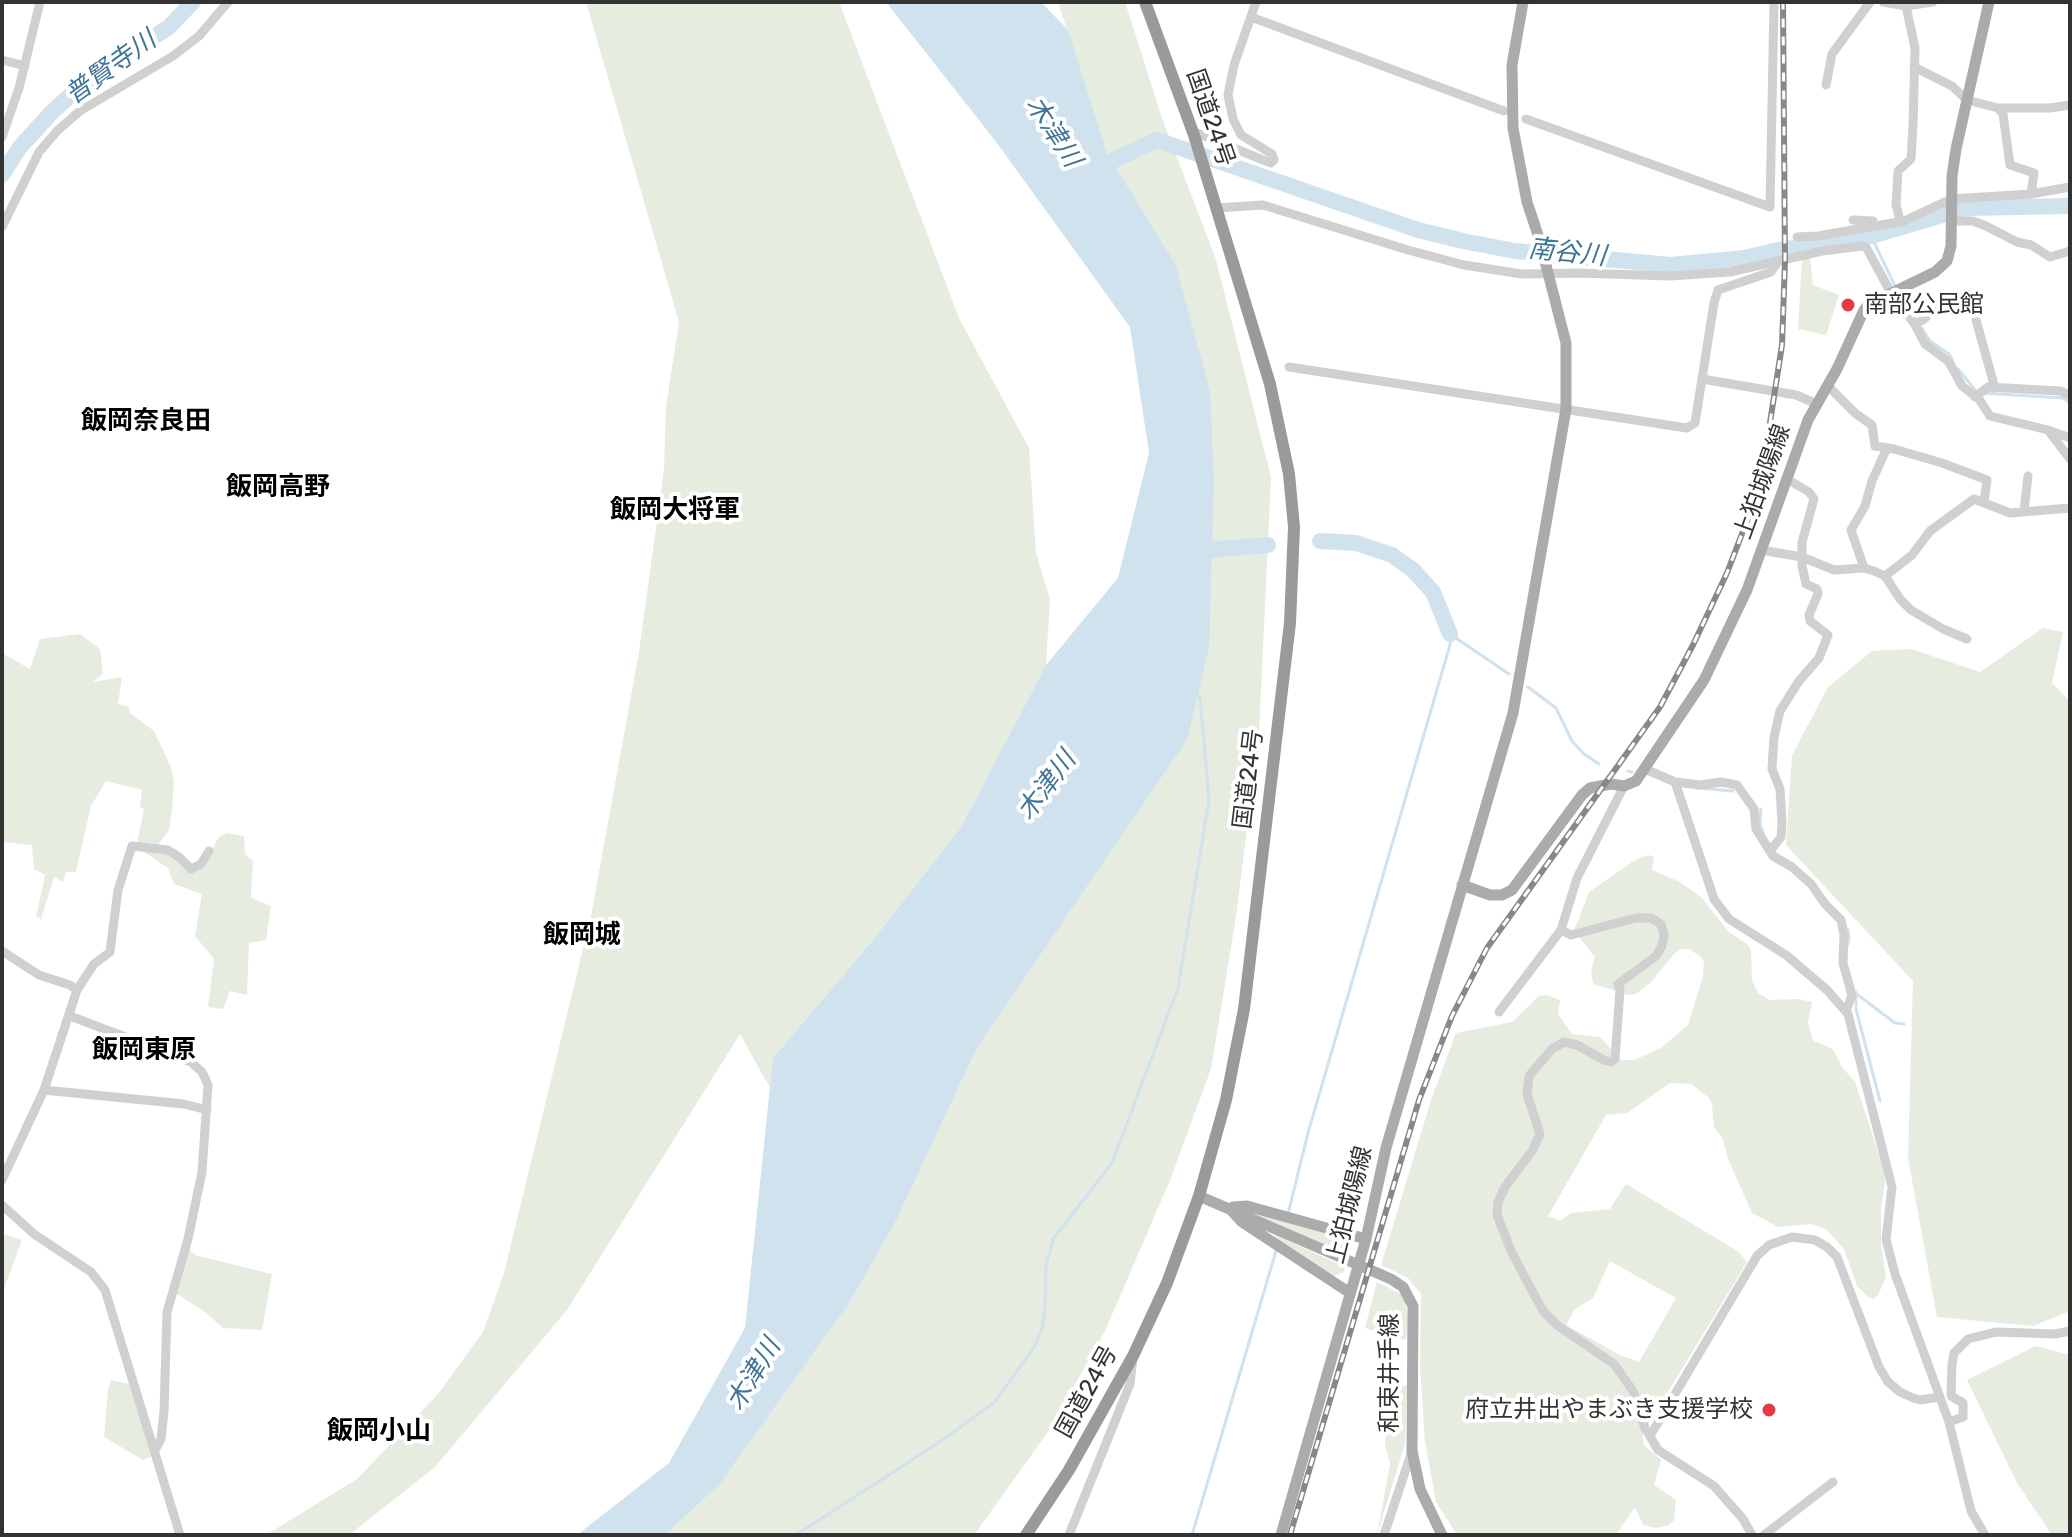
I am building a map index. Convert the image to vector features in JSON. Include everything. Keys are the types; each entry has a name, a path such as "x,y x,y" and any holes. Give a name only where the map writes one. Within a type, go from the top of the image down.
{"highway":[{"name":"国道24号","path":"1026,1535 1069,1470 1133,1356 1167,1283 1199,1196 1226,1100 1244,1009 1290,623 1294,527 1289,474 1270,384 1210,184 1145,2"}],"main road":[{"name":"上狛城陽線","path":"1281,1535 1366,1239 1386,1148 1522,678 1566,409 1566,343 1527,202 1513,128 1512,65 1523,2"},
{"name":"上狛城陽線","path":"1624,786 1636,781 1704,680 1747,590 1817,404 1864,310 1869,304 1944,266 1951,246 1954,163 1989,2"},
{"path":"1462,885 1490,895 1502,895 1512,890 1582,795 1596,785 1624,786"},
{"name":"和束井手線","path":"1199,1196 1391,1279 1403,1287 1413,1306 1412,1451 1420,1489 1442,1535"},
{"path":"1229,1207 1247,1206 1366,1239"},
{"path":"1229,1207 1242,1222 1350,1293"}],"street":[{"path":"2,137 25,66 40,2"},
{"path":"2,227 39,152 58,130 80,111 173,56 199,36 228,2"},
{"path":"1193,133 1271,163 1274,160 1272,154 1241,135 1233,119 1228,95 1234,65 1256,2"},
{"path":"1526,119 1770,207 1774,2"},
{"path":"1826,85 1832,54 1870,2"},
{"path":"1883,2 1933,2"},
{"path":"1899,216 1896,205 1898,171 1911,159 1915,48 1908,4"},
{"path":"1251,17 1504,111"},
{"path":"2,60 25,66"},
{"path":"1914,67 1952,86 1967,100 1998,108 2070,105"},
{"path":"1998,108 2003,114 2010,165 2034,173 2031,194"},
{"path":"1797,237 1904,221 1951,200 2031,194 2070,187"},
{"path":"1217,208 1263,205 1464,265 1522,274 1548,269 1670,276 1730,272 1822,251 1866,247 1891,293 1915,324 1925,344 1949,362 1962,386 1990,416 2070,438"},
{"path":"1853,220 1862,222 1899,216 1939,205"},
{"path":"1952,219 1973,221 2017,242 2031,245 2050,257 2070,251"},
{"path":"1289,367 1687,428 1695,423 1718,290 1771,272 1777,263"},
{"path":"1915,324 1946,298"},
{"path":"1976,320 1995,388"},
{"path":"1702,379 1796,395 1817,404"},
{"path":"1827,385 1856,414 1872,425 1875,446 1942,463 1987,480 1984,501"},
{"path":"1975,397 1988,387 2060,391 2070,395"},
{"path":"2048,430 2070,459"},
{"path":"1864,568 1851,530 1865,506 1886,450"},
{"path":"2024,511 2028,476"},
{"path":"1770,851 1781,837 1782,823 1780,789 1772,769 1780,711 1799,681 1819,658 1828,635 1810,621 1818,594 1817,589 1806,584 1802,557 1802,542 1814,499 1809,492 1787,479"},
{"path":"1885,576 1912,555 1930,531 1974,499 2010,513 2070,508"},
{"path":"1761,550 1802,557 1834,570 1864,568 1885,576 1911,610 1967,639"},
{"path":"1645,769 1675,782 1737,785 1754,809 1756,829 1770,851 1811,884 1841,920 1843,963 1852,995 1846,1011"},
{"path":"1675,782 1720,909 1729,919 1786,955 1846,1011 1892,1187 1886,1239 1895,1274 1949,1422 1968,1501 1985,1535"},
{"path":"1499,1012 1561,930 1577,878 1624,786"},
{"path":"2,1180 44,1090 77,990 94,964 110,952 118,890 132,846 168,850 194,869 209,851"},
{"path":"1561,930 1571,935 1636,918 1651,918 1661,924 1664,935 1656,956 1618,984 1615,1059 1611,1062 1604,1060 1577,1045 1564,1042 1552,1049 1529,1076 1527,1094 1540,1134 1532,1151 1505,1187 1498,1202 1497,1215 1512,1253 1543,1311 1557,1325 1614,1364 1633,1391 1658,1450 1714,1486 1743,1519 1752,1535"},
{"path":"2,951 39,975 77,990"},
{"path":"70,1016 191,1062 207,1080 202,1172 167,1312 164,1411 161,1439 155,1450"},
{"path":"44,1090 184,1104 207,1110"},
{"path":"3,1208 34,1234 91,1272 105,1290 180,1535"},
{"path":"1650,1436 1757,1256 1769,1245 1792,1237 1815,1240 1837,1257 1879,1367 1888,1382 1913,1398 1940,1397"},
{"path":"1949,1422 1963,1417 1963,1403 1951,1396 1952,1365 1954,1353 1968,1339 1996,1332 2055,1334 2070,1331"},
{"path":"1069,1535 1130,1384 1133,1356"},
{"path":"1384,1535 1412,1451"},
{"path":"1764,1535 1833,1482"}],"shaded area":[{"path":"586,2 839,2 959,318 1029,448 1036,553 1050,599 1046,665 961,827 873,940 773,1058 770,1088 740,1034 567,1310 435,1467 349,1535 266,1535 357,1479 438,1394 483,1332 504,1273 591,916 639,652 664,469 666,407 679,322"},
{"path":"1058,2 1125,2 1162,118 1216,260 1271,477 1259,733 1236,917 1211,1069 1170,1180 1105,1331 1050,1429 974,1535 665,1535 720,1484 850,1302 897,1219 977,1048 1187,740 1175,263 1107,153"},
{"path":"1810,258 1813,285 1839,295 1826,335 1798,329 1802,260"},
{"path":"2043,628 2063,632 2052,683 2070,701 2070,1311 2033,1326 1937,1317 1908,1158 1913,981 1786,845 1792,755 1828,687 1872,651 1911,649 1980,672"},
{"path":"80,634 100,649 103,674 93,682 122,677 118,704 129,707 130,713 154,731 171,767 174,782 172,810 169,830 158,845 137,844 144,809 140,807 142,790 106,781 91,806 76,872 66,872 63,882 54,877 41,919 36,917 45,875 34,869 32,845 3,842 2,653 30,669 40,639"},
{"path":"227,833 244,836 245,854 253,861 251,898 271,906 266,940 249,943 247,995 230,991 223,1009 208,1007 214,959 195,936 202,894 174,884 168,868 141,850 158,850 201,868 219,837"},
{"path":"1648,855 1654,857 1652,870 1678,881 1701,897 1729,932 1747,944 1751,949 1752,980 1758,993 1770,1000 1812,1002 1808,1022 1811,1035 1814,1041 1833,1049 1842,1067 1855,1082 1883,1167 1881,1244 1886,1277 1873,1299 1857,1286 1844,1249 1826,1229 1812,1224 1778,1227 1752,1213 1728,1159 1723,1139 1714,1127 1712,1104 1691,1084 1670,1083 1627,1113 1606,1115 1548,1216 1560,1221 1571,1213 1610,1209 1626,1184 1739,1252 1747,1262 1643,1433 1643,1444 1661,1460 1654,1485 1676,1500 1674,1520 1669,1525 1656,1528 1643,1525 1635,1507 1617,1533 1619,1535 1457,1535 1436,1502 1425,1442 1420,1367 1421,1294 1408,1278 1381,1265 1432,1097 1456,1033 1512,1022 1539,996 1547,995 1560,1000 1558,1014 1572,1034 1600,1037 1621,1060 1634,1060 1661,1048 1688,1025 1703,976 1704,962 1700,956 1689,949 1682,949 1652,981 1636,994 1629,995 1593,984 1591,970 1595,957 1574,931 1589,892 1635,860","holes":["1610,1261 1676,1298 1639,1362 1566,1325 1575,1309 1593,1298"]},
{"path":"1253,1213 1339,1237 1349,1246 1350,1256"},
{"path":"1275,1235 1345,1267 1344,1272 1334,1276 1274,1240"},
{"path":"2,1236 22,1240 2,1294"},
{"path":"188,1248 195,1255 272,1274 262,1330 223,1328 174,1292"},
{"path":"1377,1282 1401,1294 1405,1300 1408,1320 1406,1340 1365,1328"},
{"path":"2036,1346 2070,1355 2070,1535 2052,1535 2017,1483 1967,1380"},
{"path":"111,1380 130,1384 152,1456 143,1460 104,1437"},
{"path":"1407,1385 1405,1444 1377,1535 1390,1464 1385,1444 1389,1390"}],"water":[{"name":"木津川","path":"886,2 1041,2 1068,30 1107,153 1175,263 1210,391 1214,481 1209,648 1187,740 977,1048 897,1219 850,1302 720,1484 665,1535 577,1535 669,1463 745,1328 773,1058 873,940 961,827 1046,665 1118,578 1149,453 1130,327 997,143"}],"waterway":[{"name":"普賢寺川","path":"2,175 20,147 85,82 168,28 193,2"},
{"name":"南谷川","path":"1095,169 1157,140 1418,230 1463,241 1515,251 1671,265 1744,258 1871,236 1966,208 2070,206"},
{"path":"1871,236 1896,288"},
{"path":"1899,295 1909,309"},
{"path":"1922,328 1930,341 1952,359"},
{"path":"1958,369 1976,391"},
{"path":"1983,393 2063,398 2070,403"},
{"path":"1320,541 1356,543 1392,555 1413,570 1433,592 1450,634"},
{"path":"1194,551 1268,545"},
{"path":"1450,634 1509,674"},
{"path":"1288,1214 1308,1133 1450,645 1450,634"},
{"path":"1528,687 1556,708 1572,741 1599,764"},
{"path":"796,1535 944,1439 995,1402 1034,1347 1042,1329 1046,1266 1053,1239 1112,1163 1178,988 1209,800 1200,698 1196,694"},
{"path":"1628,771 1632,772"},
{"path":"1697,788 1733,791"},
{"path":"1761,809 1763,833"},
{"path":"1847,946 1848,930"},
{"path":"1856,992 1856,1009 1880,1101"},
{"path":"1858,995 1895,1023 1904,1024"},
{"path":"1192,1535 1276,1251"}],"railway":[{"path":"1290,1535 1419,1100 1452,1016 1487,948 1660,707 1727,573 1748,518 1767,442 1782,345 1785,261 1783,2"}],"place":[{"name":"南部公民館","path":"1848,305"},
{"name":"府立井出やまぶき支援学校","path":"1769,1410"}],"district":[{"name":"飯岡奈良田","path":"146,421"},
{"name":"飯岡高野","path":"278,487"},
{"name":"飯岡大将軍","path":"675,510"},
{"name":"飯岡城","path":"582,935"},
{"name":"飯岡東原","path":"144,1050"},
{"name":"飯岡小山","path":"379,1431"}]}
